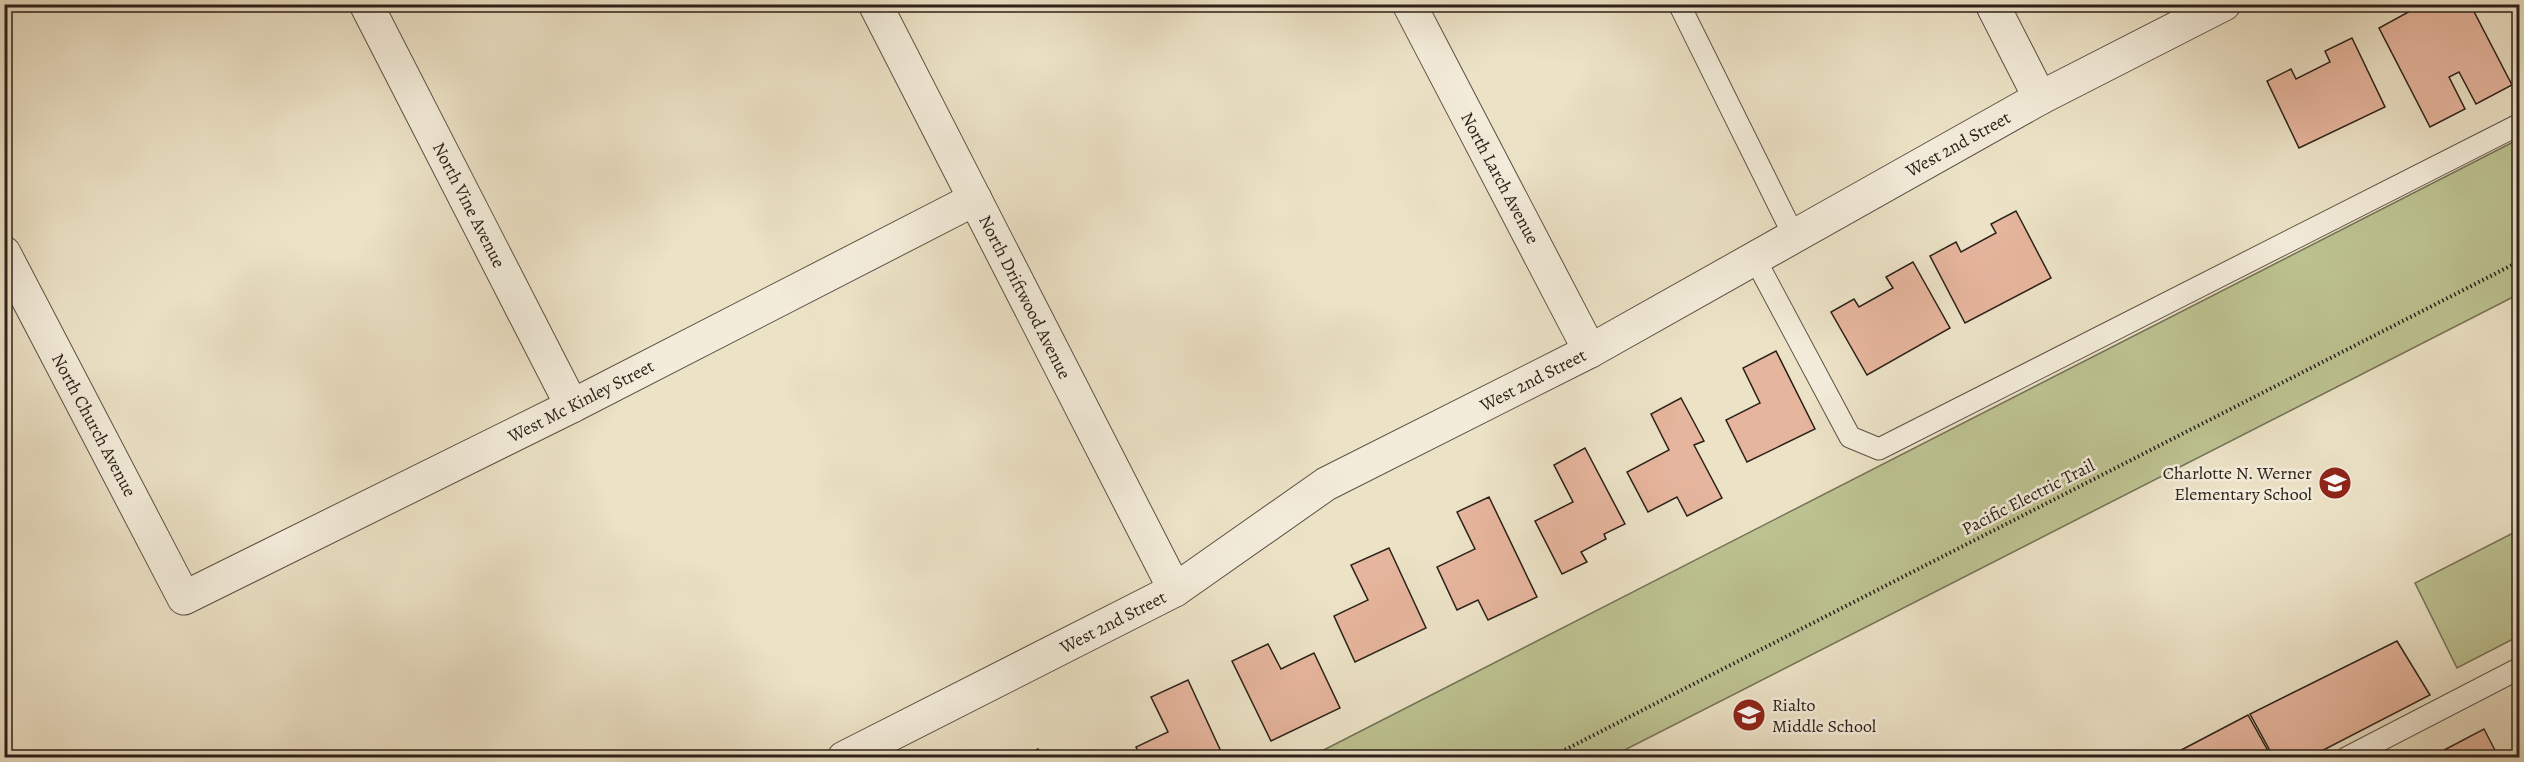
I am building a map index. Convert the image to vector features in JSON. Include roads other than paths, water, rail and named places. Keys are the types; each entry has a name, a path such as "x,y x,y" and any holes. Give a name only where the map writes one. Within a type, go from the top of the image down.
{"street":[{"name":"North Vine Avenue","path":"366,4 572,406"},
{"name":"North Driftwood Avenue","path":"875,4 1175,590"},
{"name":"North Larch Avenue","path":"1409,4 1590,351"},
{"path":"1992,4 2040,98"},
{"name":"West 2nd Street","path":"844,758 1175,590 1326,484 1590,351 2040,98 2224,4"},
{"name":"West Mc Kinley Street","path":"184,598 572,406 975,199"},
{"name":"North Church Avenue","path":"4,253 184,598"}],"lane":[{"path":"1678,4 1794,237"},
{"path":"1755,259 1850,436 1879,449 2520,124"},
{"path":"2346,758 2520,668"}],"place":[{"name":"Charlotte N. Werner Elementary School","path":"2335,483"},
{"name":"Rialto Middle School","path":"1749,715"}]}
